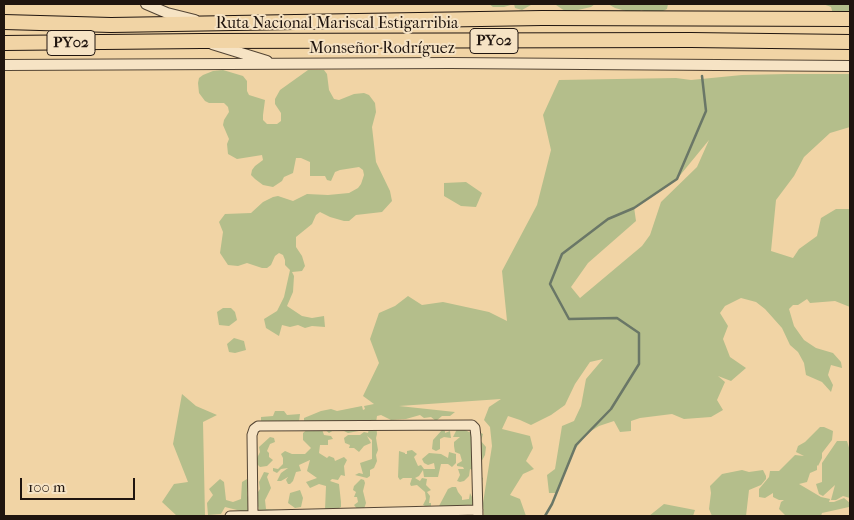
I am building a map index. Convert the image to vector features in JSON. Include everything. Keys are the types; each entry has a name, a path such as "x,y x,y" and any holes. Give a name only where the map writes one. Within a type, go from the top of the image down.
{"highway":[{"name":"Ruta Nacional Mariscal Estigarribia","path":"4,22 112,24 542,18 850,19"},
{"name":"Ruta Nacional Mariscal Estigarribia","path":"4,43 691,40 850,42"}],"street":[{"path":"146,4 167,13 208,22"},
{"path":"201,41 278,64"},
{"name":"Monseñor Rodríguez","path":"4,65 450,63 850,66"},
{"path":"230,516 253,516 478,513 474,425 258,426 254,429 252,435 253,516"}],"green space":[{"path":"489,4 514,4 504,7 493,7"},
{"path":"514,4 595,4 591,7 565,11 556,5 531,5 522,10 515,8"},
{"path":"608,4 668,4 667,9 661,12 641,10 637,14"},
{"path":"823,4 850,4 850,17 833,14 831,7"},
{"path":"223,70 243,76 247,81 249,95 265,100 263,120 267,124 277,124 281,121 281,113 275,104 275,99 280,90 308,70 324,70 327,74 329,90 334,99 339,100 354,94 364,93 369,95 375,103 376,112 372,127 376,162 390,191 392,201 382,212 356,215 349,221 330,217 320,212 316,215 312,224 296,237 296,247 302,256 305,266 302,271 292,272 294,276 293,292 287,306 302,316 312,318 324,316 325,327 312,326 305,328 298,325 290,327 282,325 279,336 266,328 264,319 277,311 284,297 290,270 285,265 283,255 279,253 267,268 247,263 238,266 228,265 220,253 223,232 219,222 225,214 251,213 263,202 273,197 278,196 293,201 307,194 349,193 361,184 364,175 363,170 359,167 340,170 335,172 331,181 327,180 325,176 310,176 310,162 296,158 293,173 284,177 282,181 273,187 263,185 251,175 255,166 263,160 262,155 237,159 228,154 227,144 229,139 223,125 229,112 228,107 224,103 209,103 199,93 199,78 213,71"},
{"path":"850,74 850,127 830,133 804,157 794,176 776,200 771,251 793,258 799,249 817,236 821,218 836,209 849,209 850,207 850,307 835,301 810,303 807,299 798,305 793,305 789,309 794,326 804,340 816,348 833,353 841,362 842,368 831,365 828,375 833,385 831,392 822,382 806,375 804,363 798,352 790,345 782,328 765,309 756,302 741,298 725,306 720,313 728,326 723,339 730,357 746,368 731,381 718,376 725,382 717,400 723,410 711,417 684,419 672,414 640,418 631,421 631,431 620,432 614,421 599,426 588,433 575,449 556,493 549,493 547,475 555,469 562,426 574,421 581,406 586,379 603,359 590,362 575,384 565,405 551,415 531,425 508,416 502,429 530,436 533,448 526,461 534,469 523,474 510,495 520,499 526,516 484,516 483,506 478,509 447,509 439,506 448,489 452,487 456,487 462,500 469,499 470,493 473,499 477,475 483,478 478,494 483,503 492,446 490,427 484,420 489,407 501,399 399,406 455,412 450,416 442,416 436,421 431,417 424,418 420,415 406,419 391,420 381,415 377,416 377,461 374,468 370,470 370,476 367,478 355,475 363,474 360,463 372,459 372,440 367,436 371,443 364,446 359,452 354,448 349,448 350,445 345,443 344,438 348,435 368,433 369,429 348,433 334,430 329,433 323,428 304,428 304,418 321,411 331,409 337,411 362,406 363,410 365,409 364,406 374,404 363,396 379,363 370,339 379,313 395,306 408,296 422,305 443,302 489,312 507,321 502,271 537,205 551,150 543,115 559,80 676,78 691,80 742,75","holes":["709,140 697,167 661,202 650,235 642,246 580,298 571,287 588,263 636,221 634,207 677,179"]},
{"path":"466,182 482,193 476,207 461,206 444,196 444,183"},
{"path":"223,308 231,308 235,312 237,320 229,326 219,325 217,312"},
{"path":"234,338 244,341 246,350 235,353 229,352 227,344"},
{"path":"182,394 196,406 217,415 203,422 205,516 177,516 162,502 174,484 188,482 173,444"},
{"path":"275,411 284,411 287,415 300,414 299,422 261,423 261,417 273,416"},
{"path":"820,427 833,431 832,440 822,453 817,470 810,473 807,482 799,484 821,497 830,499 829,502 844,498 850,503 849,507 822,513 821,516 786,516 779,509 781,502 784,500 773,497 773,493 765,498 759,497 759,489 769,477 770,471 779,471 795,455 804,456 796,452 798,446 805,442"},
{"path":"309,428 322,429 324,435 331,436 333,439 328,440 328,445 320,445 319,453 327,458 329,456 334,458 335,461 344,457 347,460 344,466 345,476 341,475 338,480 332,479 330,481 339,484 341,502 341,507 333,511 325,510 326,486 319,484 310,488 306,482 317,478 307,471 310,460 299,465 301,471 296,472 290,484 286,480 288,477 277,481 281,473 288,468 281,469 277,473 273,471 273,468 278,469 283,464 281,454 285,451 292,454 305,454 311,448 303,440 303,433"},
{"path":"457,429 469,432 477,431 483,434 481,441 486,447 485,455 479,466 475,471 470,469 469,476 460,482 457,481 460,475 458,469 464,469 457,466 462,461 460,454 455,452 454,446 454,442 460,437 453,437"},
{"path":"442,430 445,433 450,431 451,438 444,437 440,439 440,449 436,451 432,449 433,440"},
{"path":"270,437 274,438 275,442 270,444 267,451 269,457 273,460 267,466 260,467 257,464 260,452 259,447"},
{"path":"837,441 847,441 850,451 850,498 843,496 836,500 831,500 835,485 823,496 819,494 816,484 822,482 822,463"},
{"path":"412,450 417,454 414,457 418,466 421,465 424,469 435,469 434,463 428,465 422,459 429,453 441,454 448,458 449,452 456,454 456,463 452,467 448,464 441,464 438,477 424,477 423,470 415,478 420,481 422,478 427,479 426,485 431,490 427,492 430,496 429,503 431,503 431,507 423,505 426,499 425,492 417,485 411,486 412,478 400,480 398,477 399,451 407,454 407,451"},
{"path":"742,470 749,472 763,470 766,476 761,485 749,490 746,516 712,516 709,509 710,486 722,474"},
{"path":"264,472 269,473 267,477 271,488 265,500 266,509 280,510 276,514 259,511 256,495 260,489 259,482"},
{"path":"220,479 224,482 226,500 233,502 241,499 242,482 247,479 248,515 245,512 225,507 221,514 208,515 207,503 213,495 209,489"},
{"path":"361,479 365,483 363,491 366,503 364,509 358,510 354,505 358,502 357,497 354,497 356,492 353,490 354,486"},
{"path":"300,490 303,498 301,507 295,508 288,503 290,493"},
{"path":"664,504 695,510 693,516 649,516"}],"waterway":[{"path":"545,516 552,504 576,445 611,409 639,364 639,333 617,318 569,319 550,284 562,254 608,219 634,208 677,179 706,111 702,76"}]}
